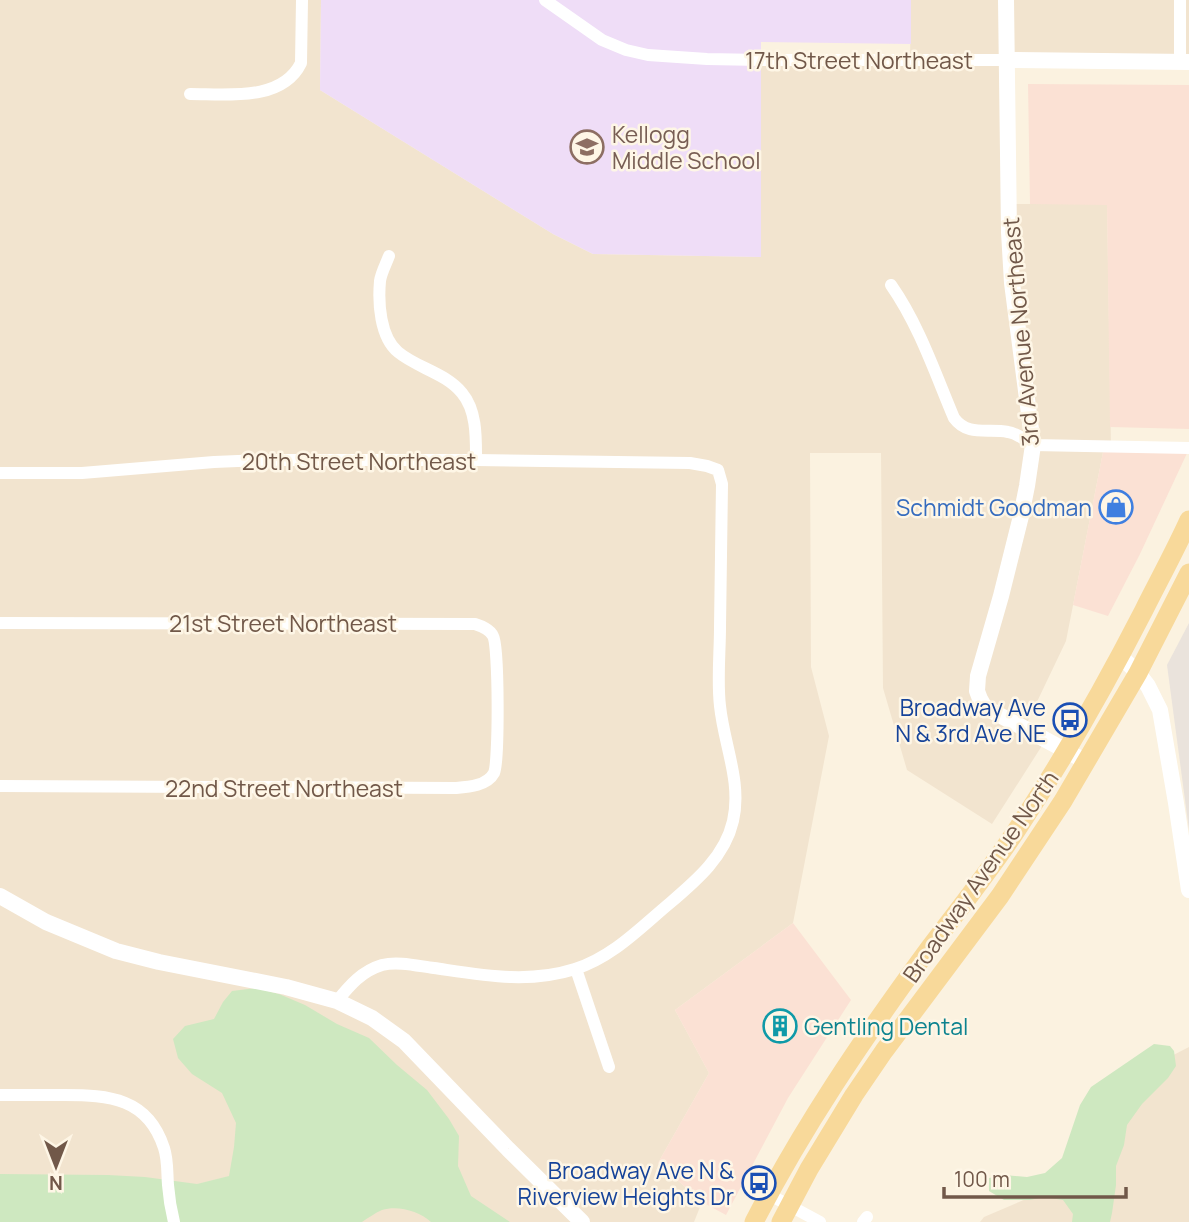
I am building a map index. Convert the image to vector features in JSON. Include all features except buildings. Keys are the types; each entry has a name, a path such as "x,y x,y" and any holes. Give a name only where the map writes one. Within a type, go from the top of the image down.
{"main road":[{"name":"Broadway Avenue North","path":"754,1222 820,1105 926,953 1016,831 1066,752 1120,656 1189,520"},
{"name":"Broadway Avenue North","path":"785,1214 854,1094 1000,896 1063,801 1138,673 1189,573"}],"street":[{"path":"190,94 250,93 278,86 289,79 301,63 302,0"},
{"name":"17th Street Northeast","path":"545,0 603,40 626,50 648,55 761,60 1185,62"},
{"name":"3rd Avenue Northeast","path":"1006,0 1008,204 1012,283 1033,445 1021,516 1002,596 979,667 977,691 984,706 990,710 1087,762"},
{"path":"1180,0 1185,62"},
{"path":"389,256 380,280 383,328 388,341 398,352 446,379 462,393 471,409 476,460"},
{"path":"891,285 924,344 954,418 966,429 1008,432 1033,445 1189,448"},
{"name":"20th Street Northeast","path":"0,473 93,472 260,460 690,463 718,470 722,484 720,706 732,763 736,800 729,838 717,859 688,888 618,947 576,969"},
{"name":"21st Street Northeast","path":"0,623 475,624 485,628 493,636 496,649 497,705"},
{"path":"1120,656 1138,673 1154,697 1162,720 1189,890"},
{"name":"22nd Street Northeast","path":"0,786 474,786 486,782 494,773 497,760 497,705"},
{"path":"0,896 46,922 116,951 337,1000 372,1018 404,1041 582,1222"},
{"path":"337,1000 359,976 385,964 414,965 487,976 522,977 576,969 609,1067"},
{"path":"0,1095 97,1095 116,1099 133,1107 147,1118 165,1150 174,1222"},
{"path":"768,1194 785,1214 820,1222"}],"shaded area":[{"path":"0,0 321,0 320,90 553,234 593,254 761,257 761,60 910,60 911,0 1189,0 1189,63 1007,60 1008,204 1107,204 1111,447 1104,447 1066,641 1024,729 1045,741 992,824 907,770 883,688 881,453 810,453 811,667 829,736 793,923 675,1010 709,1073 658,1163 702,1202 694,1222 0,1222"},
{"name":"Kellogg Middle School","path":"321,0 911,0 911,44 761,42 761,257 593,254 553,234 320,90"},
{"path":"1028,84 1189,85 1189,429 1110,427 1107,205 1030,204"},
{"path":"1104,447 1189,449 1108,616 1073,605"},
{"path":"1189,623 1189,830 1167,665"},
{"path":"793,923 851,1000 788,1098 726,1215 702,1202 658,1163 709,1073 675,1010"},
{"path":"1189,1047 1189,1222 980,1222 984,1217 1068,1181 1146,1069"}],"green space":[{"path":"256,988 305,1005 337,1024 369,1038 427,1090 459,1136 458,1166 471,1196 510,1222 431,1222 414,1212 395,1208 382,1210 362,1222 0,1222 0,1174 108,1175 197,1184 229,1176 236,1123 222,1093 192,1074 178,1058 173,1039 185,1026 214,1019 232,991"},
{"path":"1154,1044 1170,1046 1174,1051 1176,1066 1127,1125 1124,1145 1116,1166 1110,1222 1072,1222 1073,1214 1063,1200 1044,1197 1004,1200 989,1191 989,1178 1004,1175 1027,1177 1045,1173 1062,1158 1080,1105 1091,1087"}],"place":[{"name":"Kellogg Middle School","path":"587,147"},
{"name":"Schmidt Goodman","path":"1116,507"},
{"name":"Broadway Ave N & 3rd Ave NE","path":"1070,720"},
{"name":"Gentling Dental","path":"780,1026"},
{"name":"Broadway Ave N & Riverview Heights Dr","path":"759,1183"}]}
